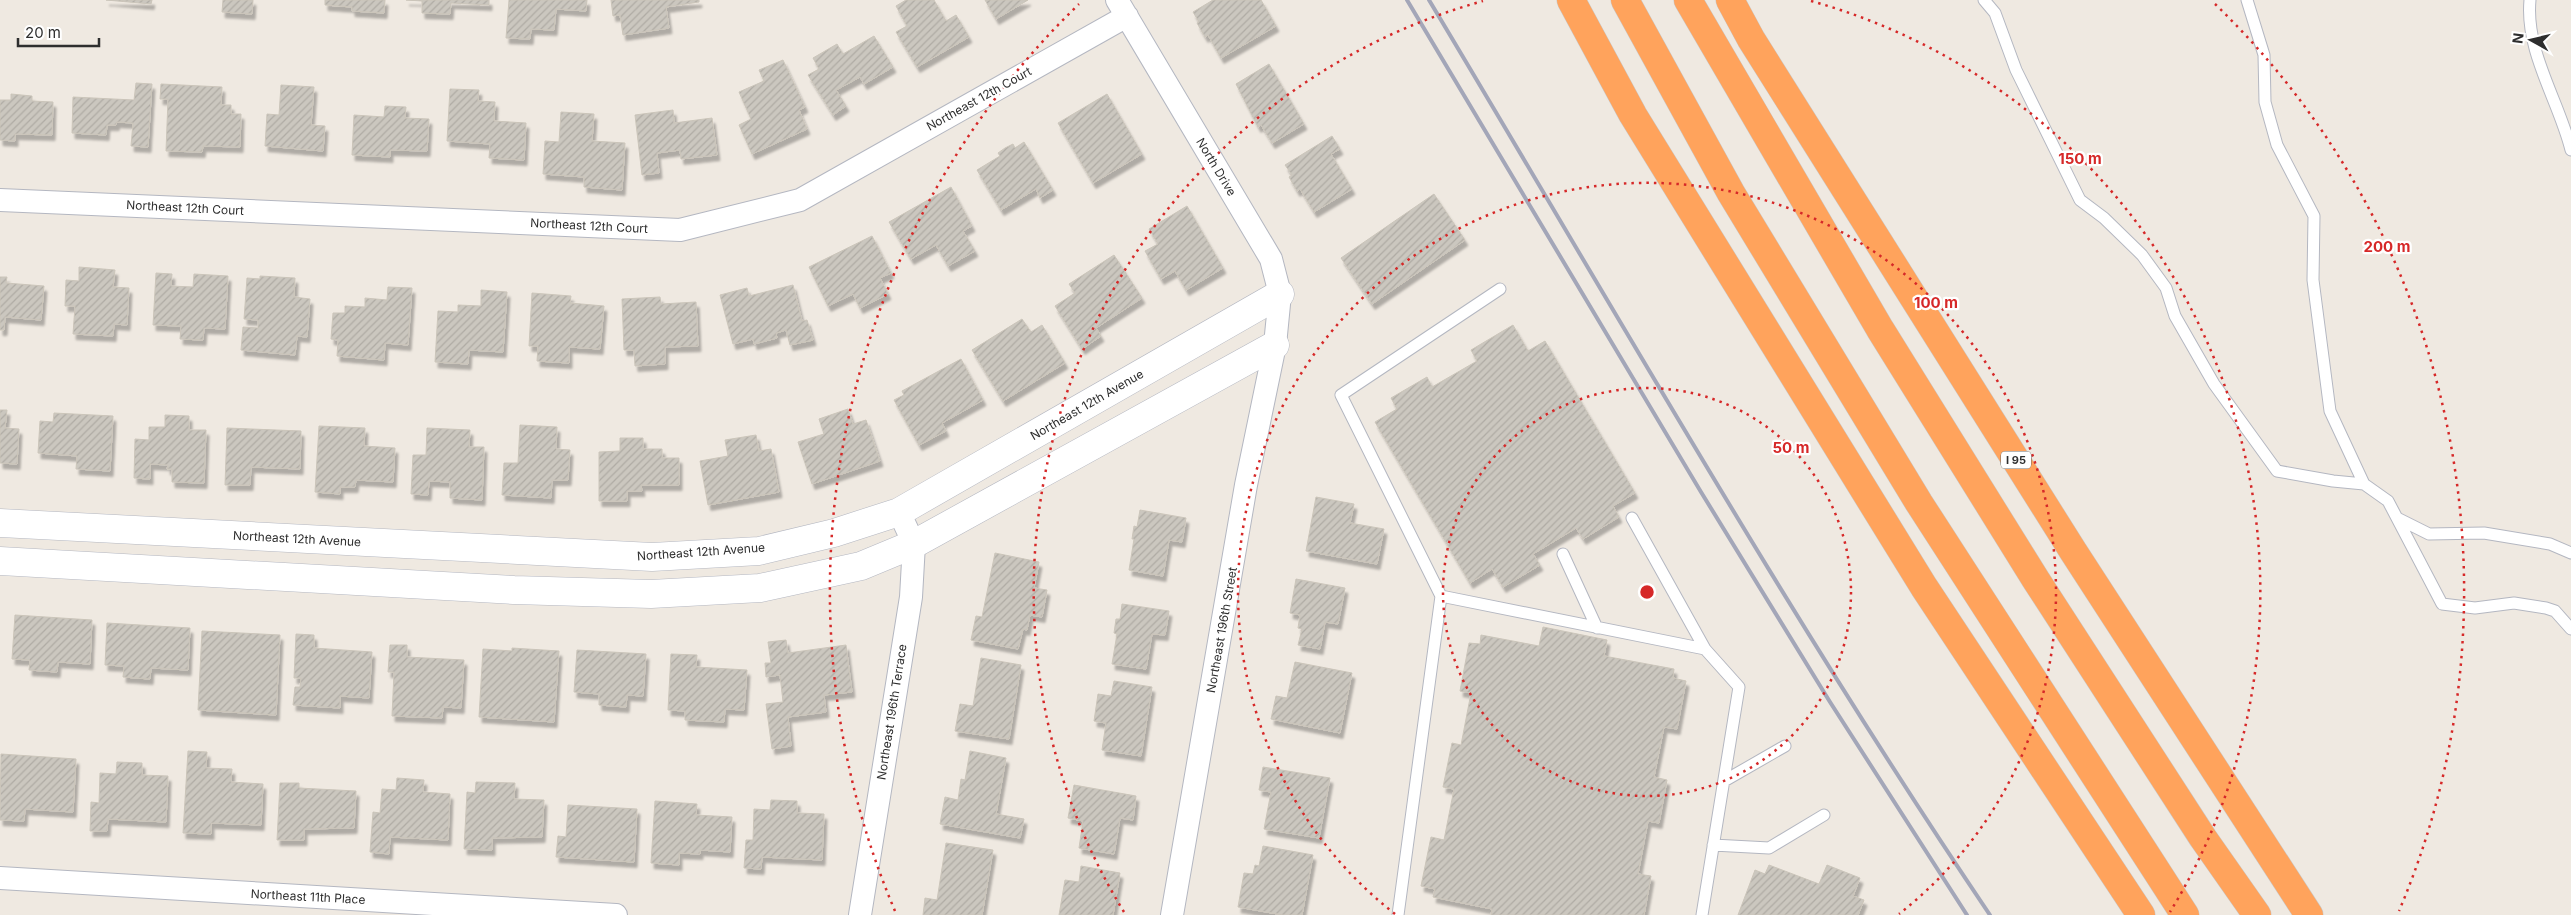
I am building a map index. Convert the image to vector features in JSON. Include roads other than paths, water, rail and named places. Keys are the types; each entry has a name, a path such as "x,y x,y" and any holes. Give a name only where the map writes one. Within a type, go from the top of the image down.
{"highway":[{"path":"1571,0 1633,115 1924,587 2141,915"},
{"path":"1625,0 1731,192 1920,503 2185,915"},
{"path":"1688,0 1880,329 2036,580 2203,838 2257,915"},
{"name":"I 95","path":"1730,0 1751,39 2073,551 2309,915"},
{"path":"2044,768 2150,915"}],"street":[{"name":"Northeast 12th Court","path":"0,200 680,230 800,200 1122,8"},
{"name":"North Drive","path":"1122,8 1271,259 1280,294 1275,345"},
{"name":"Northeast 12th Avenue","path":"0,523 652,558 758,551 834,533 899,512 1280,294"},
{"path":"0,561 514,590 651,594 760,588 861,566 914,544 1275,345"},
{"name":"Northeast 196th Street","path":"1172,915 1246,485 1275,345"},
{"name":"Northeast 196th Terrace","path":"860,915 911,597 914,544 899,512"},
{"name":"Northeast 11th Place","path":"0,878 616,915"}],"lane":[{"path":"1984,0 1995,13 2016,70 2080,200 2104,218 2142,255 2166,288 2175,316 2214,384 2277,471 2333,481 2364,484"},
{"path":"2247,0 2264,55 2265,102 2277,145 2314,216 2313,280 2330,411 2364,484 2388,501 2442,604 2475,608 2514,603 2546,608 2555,611 2571,629"},
{"path":"2530,0 2528,18 2540,62 2564,122 2571,150"},
{"path":"1398,915 1441,596 1341,395 1500,289"},
{"path":"1632,518 1705,649 1739,688 1702,915"},
{"path":"2397,518 2430,534 2484,533 2550,544 2571,553"},
{"path":"1563,554 1597,628"},
{"path":"1441,596 1705,649"},
{"path":"1724,781 1785,746"},
{"path":"1713,845 1770,848 1824,815"}],"railway":[{"path":"1407,0 1701,492 1830,702 1967,915"},
{"path":"1429,0 1773,576 1916,803 1990,915"}]}
